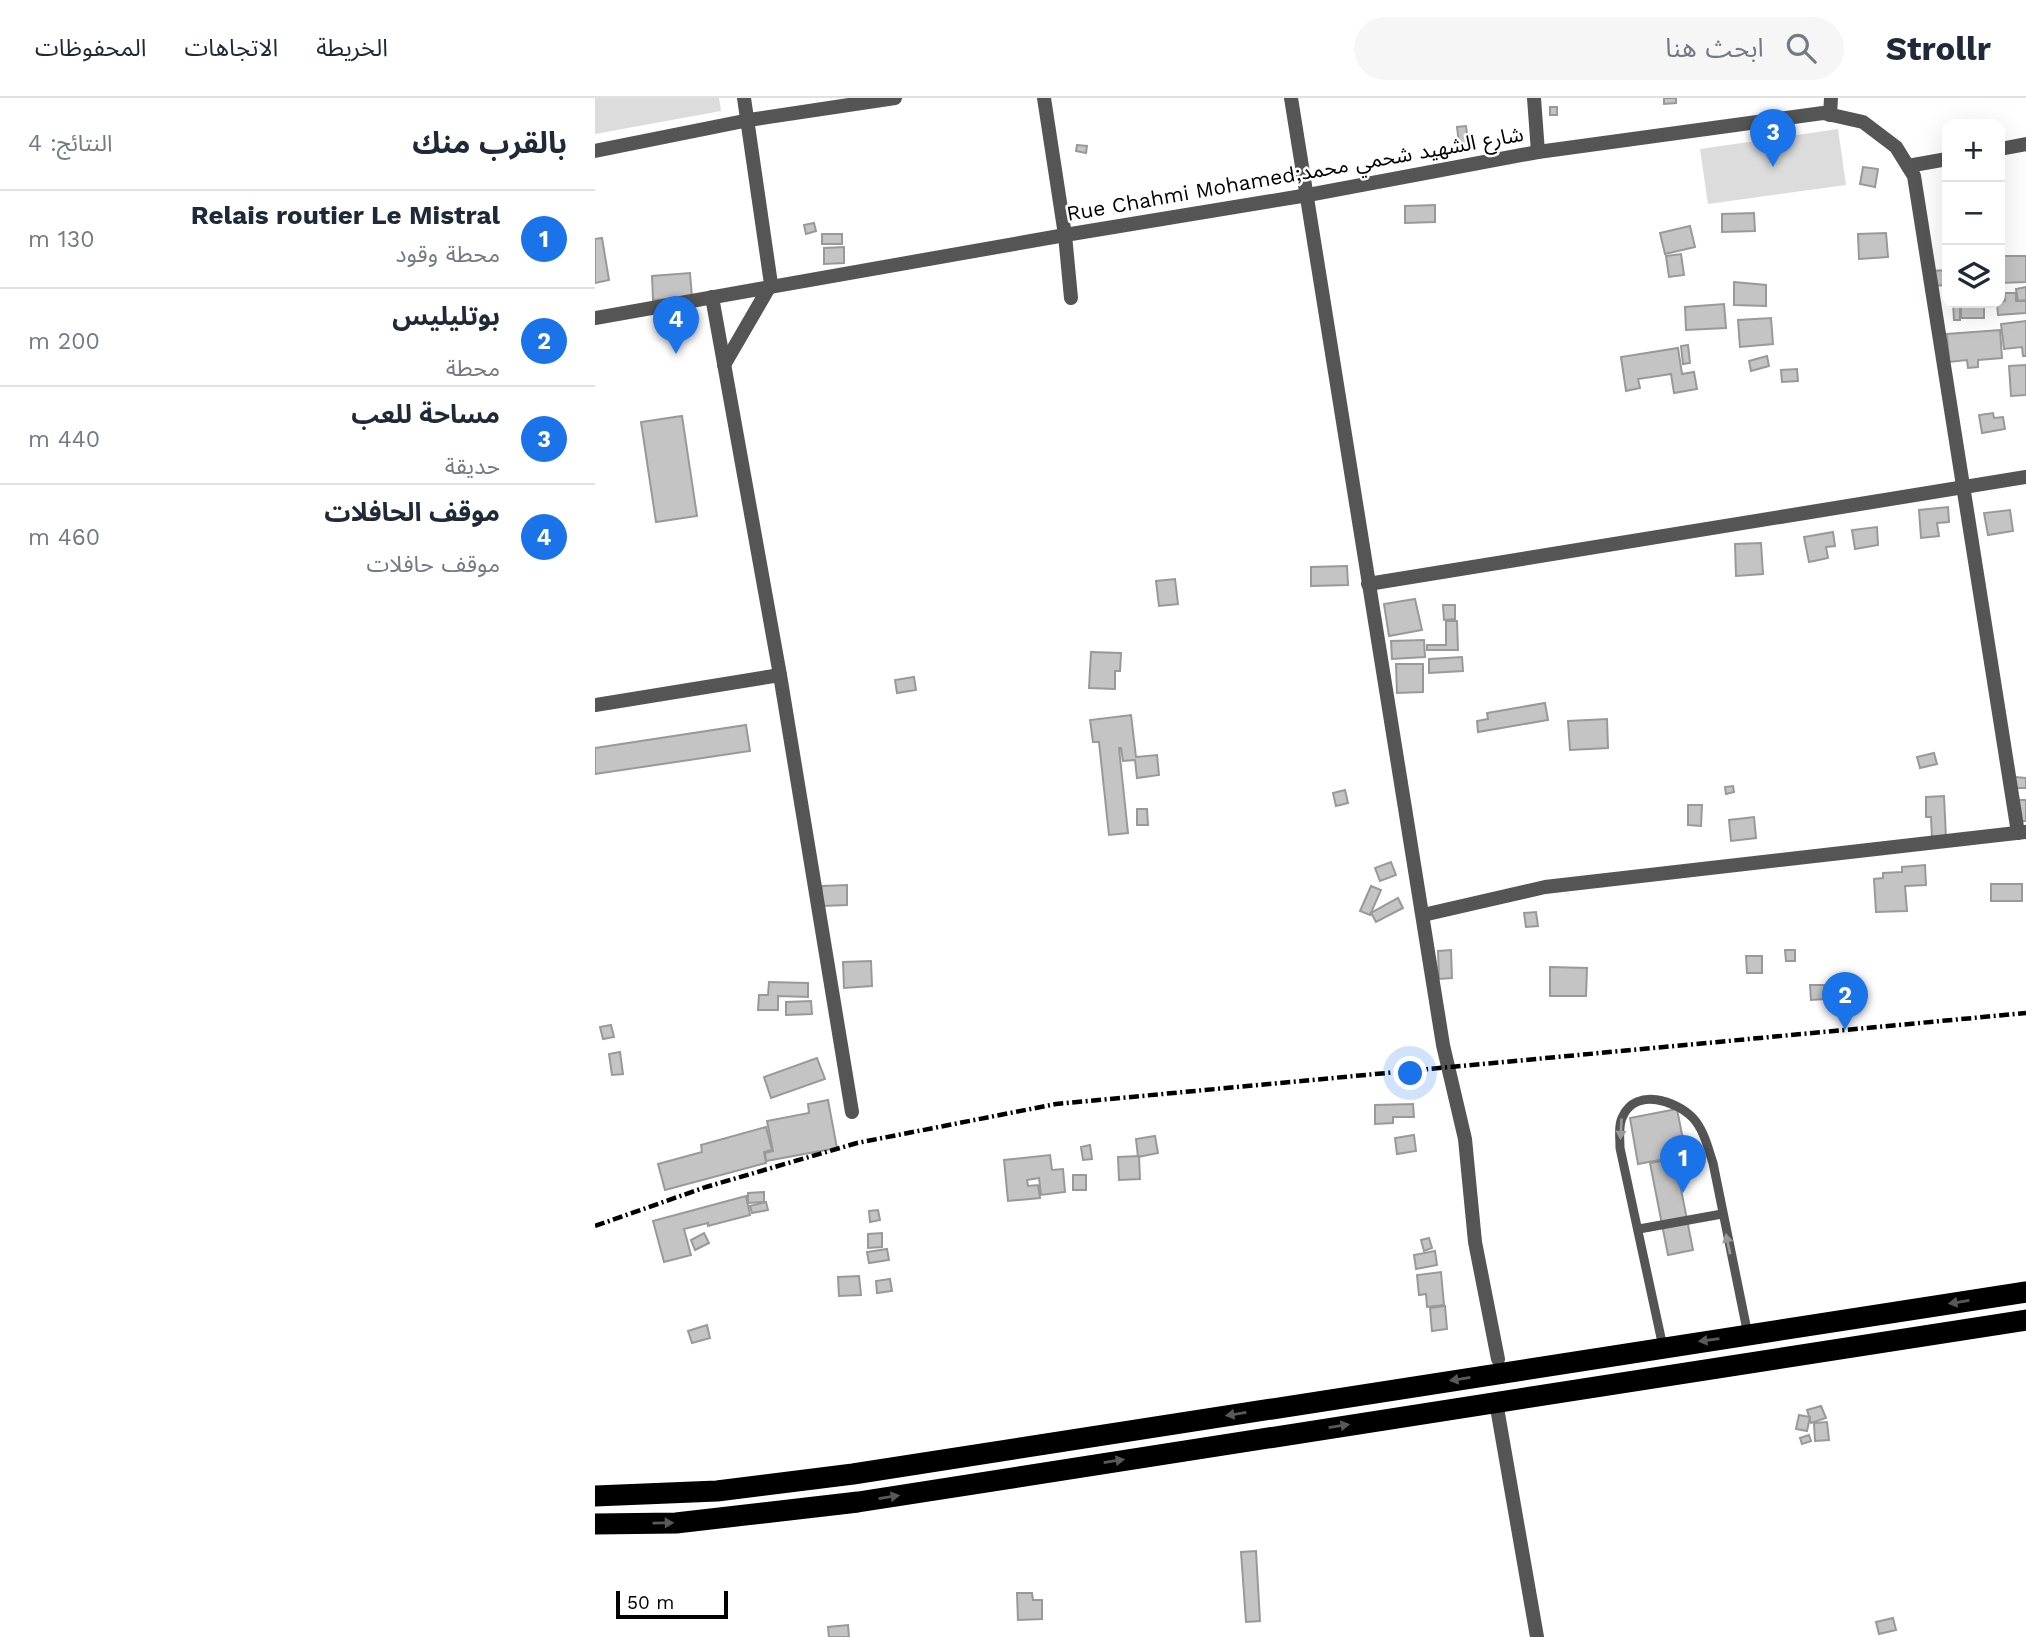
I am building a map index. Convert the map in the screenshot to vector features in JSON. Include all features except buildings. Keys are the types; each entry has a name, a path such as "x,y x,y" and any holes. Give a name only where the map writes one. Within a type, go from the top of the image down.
{"highway":[{"path":"595,1496 669,1494 794,1483 2026,1292"},
{"path":"595,1524 676,1523 820,1507 2026,1320"}],"street":[{"path":"724,365 771,284 744,98"},
{"path":"595,151 749,120 895,98"},
{"path":"1044,98 1065,235 1071,298"},
{"path":"1291,98 1443,1045 1465,1139 1475,1242 1498,1359"},
{"path":"1534,98 1538,152"},
{"path":"1830,115 1831,98"},
{"name":"Rue Chahmi Mohamed;شارع الشهيد شحمي محمد","path":"595,318 1308,195 1538,152 1823,113 1863,122 1896,147 1908,166"},
{"path":"2005,148 2026,144"},
{"path":"1423,915 1545,887 2022,833 1962,486 1915,176 1908,166 1942,160"},
{"path":"712,297 780,675 852,1112"},
{"path":"1368,584 2026,477"},
{"path":"595,705 780,675"},
{"path":"1496,1402 1537,1637"}],"lane":[{"path":"1663,1347 1620,1148 1621,1118 1629,1106 1642,1100 1662,1100 1693,1119 1705,1139 1713,1163 1748,1335"},
{"path":"1639,1229 1722,1214"}],"shaded area":[{"path":"595,98 719,98 721,111 595,134"},
{"path":"1838,129 1846,185 1708,204 1700,149"}],"railway":[{"path":"595,1226 706,1187 857,1143 1056,1104 2026,1013"}],"place":[{"name":"مساحة للعب","path":"1773,167"},
{"name":"موقف الحافلات","path":"676,354"},
{"name":"بوتليليس","path":"1845,1030"},
{"name":"Relais routier Le Mistral","path":"1683,1193"}]}
